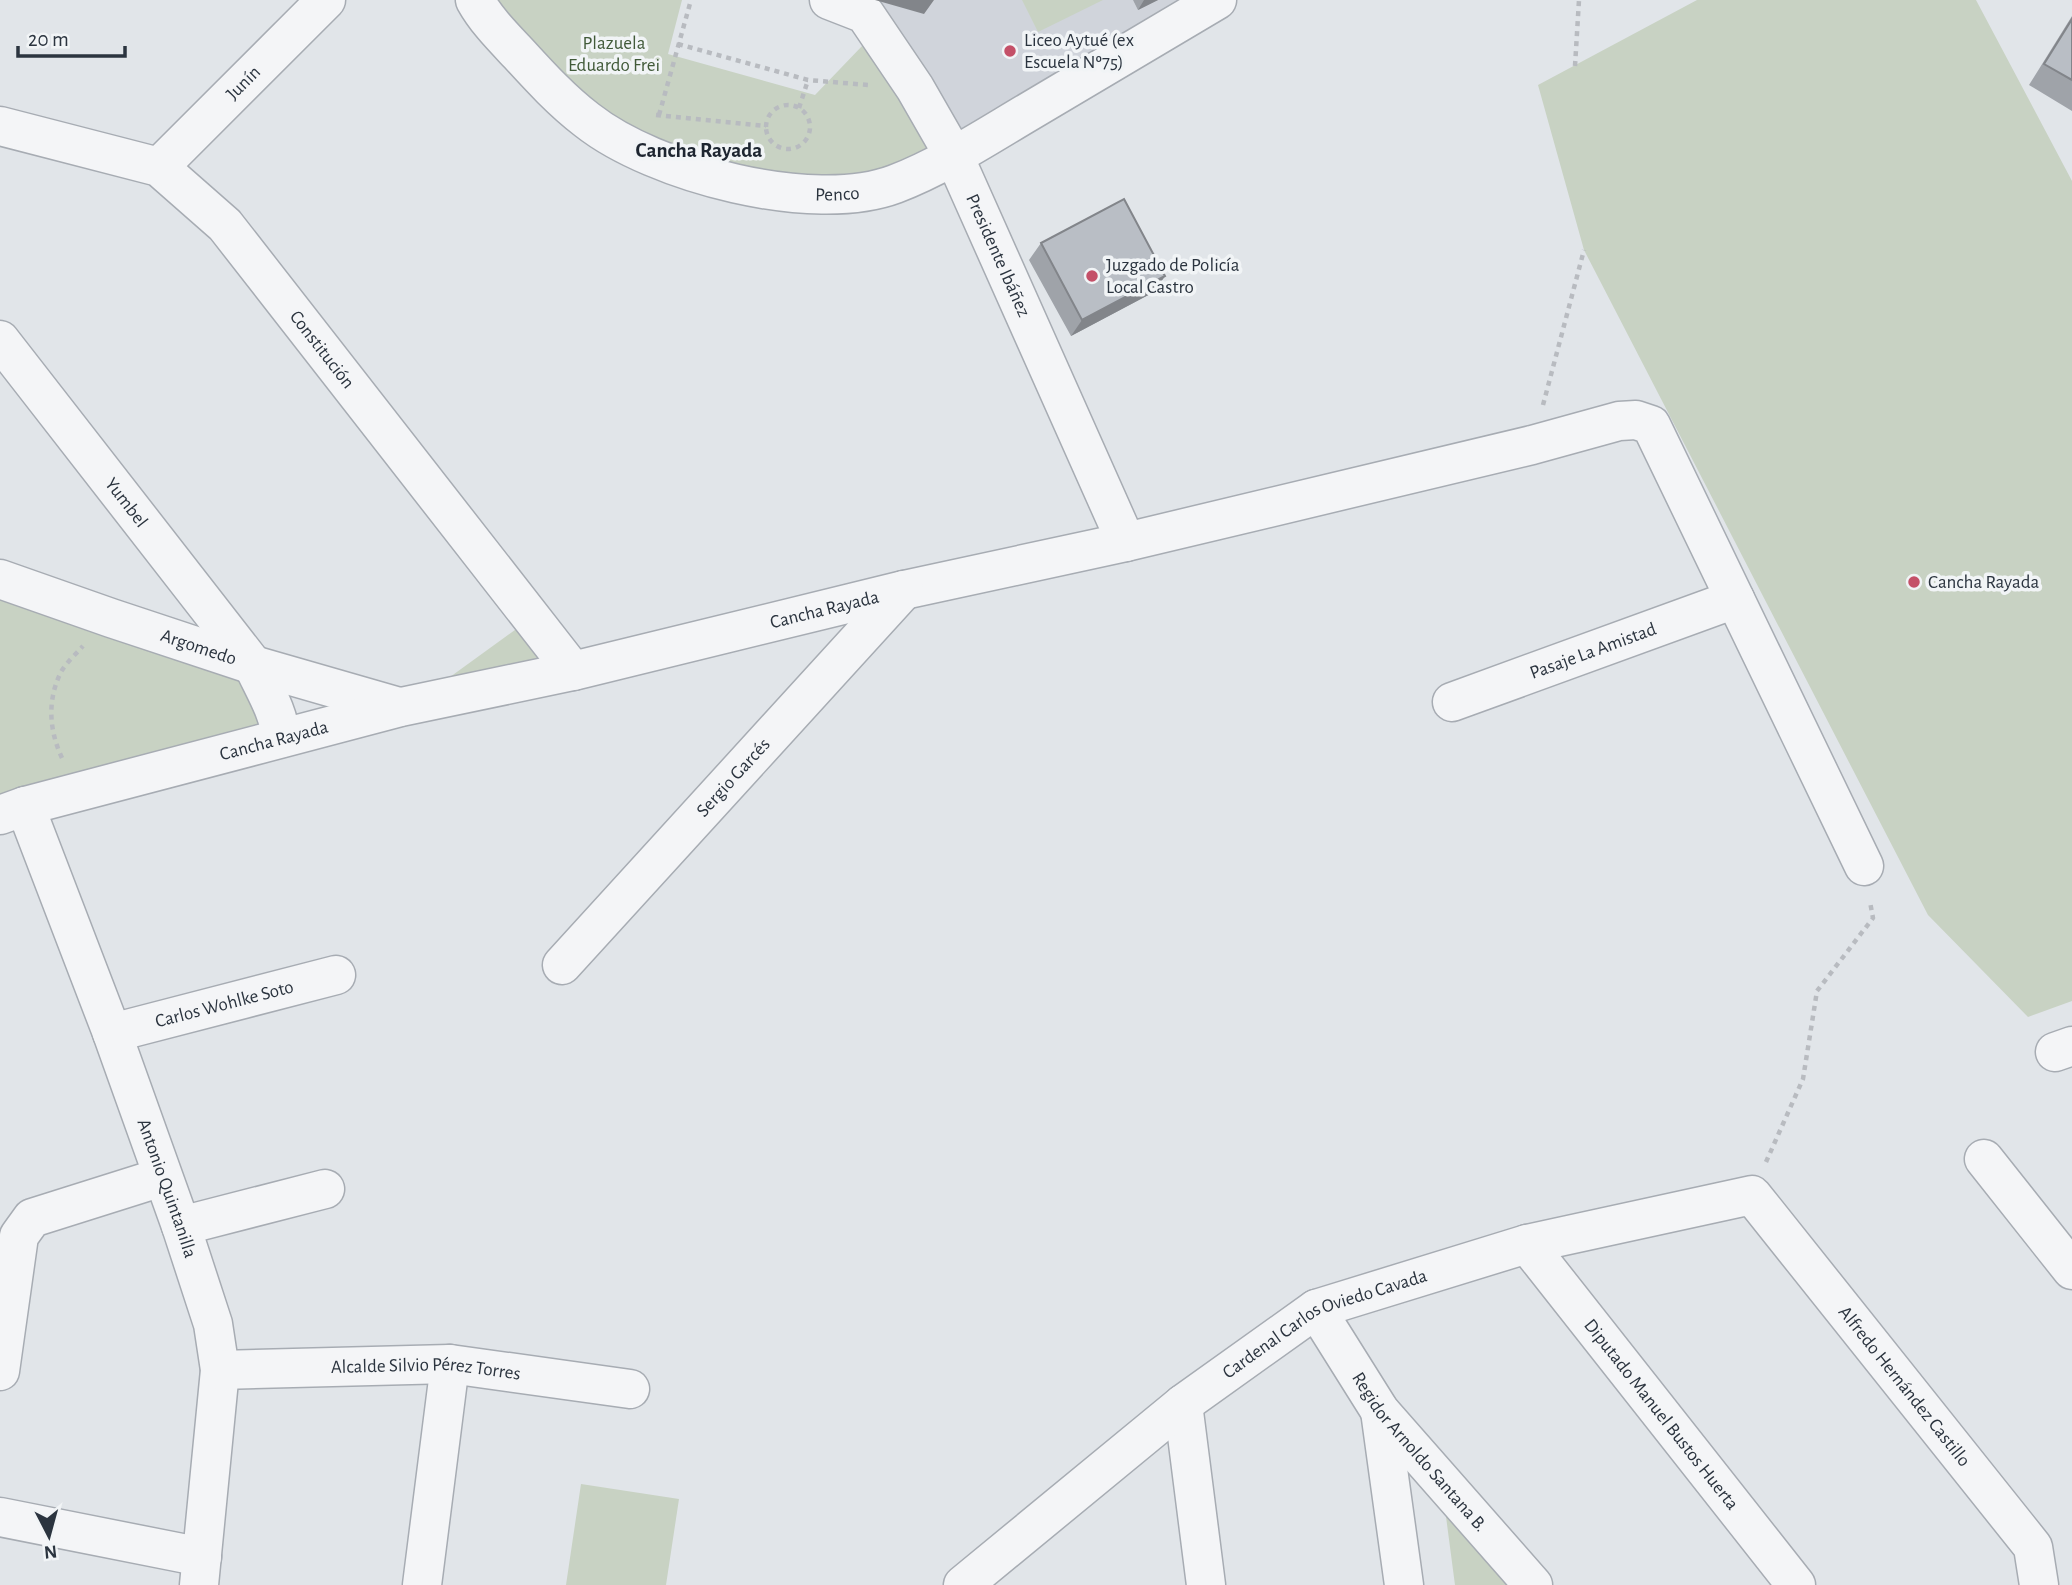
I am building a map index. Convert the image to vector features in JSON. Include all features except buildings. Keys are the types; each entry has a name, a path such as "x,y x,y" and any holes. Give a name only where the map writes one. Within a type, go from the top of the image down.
{"street":[{"name":"Junín","path":"159,167 326,0"},
{"name":"Penco","path":"475,0 521,56 587,121 646,155 686,170 783,193 815,195 852,194 893,185 954,156 1217,0"},
{"name":"Presidente Ibáñez","path":"829,0 865,14 915,88 954,156 1126,542"},
{"name":"Constitución","path":"0,126 159,167 225,225 573,671"},
{"name":"Yumbel","path":"0,340 253,665 275,709 281,738"},
{"name":"Cancha Rayada","path":"13,811 401,707 573,671 904,590 1126,542 1619,421 1636,420 1651,425 1735,599"},
{"name":"Argomedo","path":"0,579 253,665 401,707"},
{"name":"Sergio Garcés","path":"562,965 904,590"},
{"name":"Pasaje La Amistad","path":"1452,702 1735,599"},
{"path":"1735,599 1864,866"},
{"name":"Antonio Quintanilla","path":"13,811 112,1033 213,1324 220,1370 201,1571"},
{"name":"Carlos Wohlke Soto","path":"112,1033 335,975"},
{"path":"1984,1159 2072,1269"},
{"path":"0,1371 19,1236 32,1218 162,1177"},
{"path":"181,1226 325,1189"},
{"name":"Cardenal Carlos Oviedo Cavada","path":"983,1577 1183,1404 1316,1309 1527,1244 1752,1195"},
{"name":"Alfredo Hernández Castillo","path":"1752,1195 2033,1547 2039,1585"},
{"name":"Diputado Manuel Bustos Huerta","path":"1527,1244 1796,1585"},
{"name":"Regidor Arnoldo Santana B.","path":"1316,1309 1380,1411 1533,1585"},
{"path":"422,1585 450,1364"},
{"name":"Alcalde Silvio Pérez Torres","path":"220,1370 450,1364 630,1389"},
{"path":"1183,1404 1206,1585"},
{"path":"1380,1411 1404,1585"},
{"path":"0,1517 201,1571"}],"path":[{"path":"659,115 691,0"},
{"path":"1575,66 1579,0"},
{"path":"678,44 808,80 915,88"},
{"path":"799,108 808,80"},
{"path":"794,106 807,115 810,126 808,136 801,145 791,149 779,147 769,138 766,126 771,114 781,107 794,106"},
{"path":"646,114 766,126"},
{"path":"1532,444 1584,250"},
{"path":"93,789 75,775 61,757 53,733 50,707 61,671 111,618"},
{"path":"1752,1195 1803,1079 1817,991 1873,918 1864,866"}],"shaded area":[{"name":"Liceo Aytué (ex Escuela Nº75)","path":"829,0 1217,0 954,156"}],"green space":[{"name":"Plazuela Eduardo Frei","path":"494,0 682,0 668,54 815,95 863,45 899,99 934,161 849,184 690,160 595,108"},
{"path":"1022,0 1103,0 1038,32"},
{"name":"Cancha Rayada","path":"1697,0 1976,0 2072,181 2072,1001 2028,1017 1928,915 1584,250 1538,85"},
{"path":"0,589 249,671 273,734 0,810"},
{"path":"526,622 565,674 421,698"},
{"path":"581,1484 679,1499 666,1585 566,1585"},
{"path":"1445,1509 1508,1585 1455,1585"}],"place":[{"name":"Liceo Aytué (ex Escuela Nº75)","path":"1010,51"},
{"name":"Juzgado de Policía Local Castro","path":"1092,276"},
{"name":"Cancha Rayada","path":"1914,582"}],"district":[{"name":"Cancha Rayada","path":"699,150"}]}
